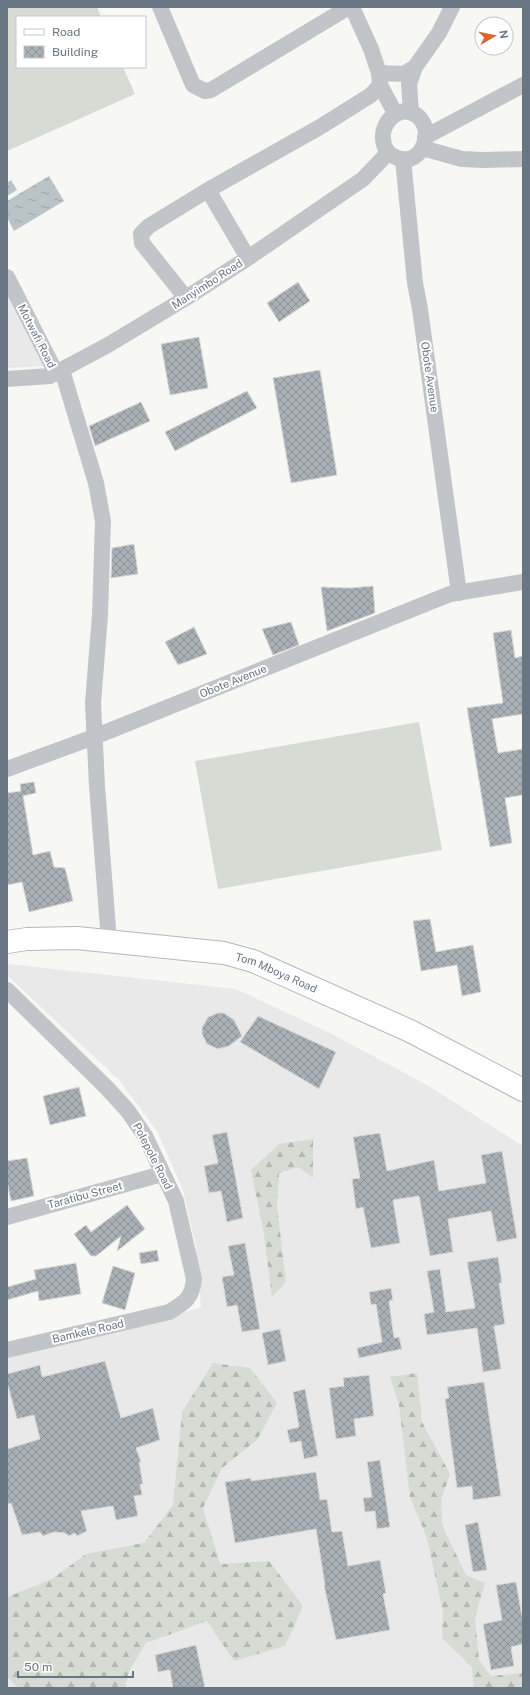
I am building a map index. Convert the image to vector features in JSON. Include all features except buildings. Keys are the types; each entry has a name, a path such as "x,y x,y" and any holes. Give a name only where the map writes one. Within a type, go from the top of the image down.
{"main road":[{"name":"Tom Mboya Road","path":"7,942 27,939 77,938 224,953 253,960 410,1031 523,1090"}],"street":[{"path":"160,7 193,86 205,91 211,90 349,7"},
{"path":"352,7 371,49 380,79 403,113"},
{"path":"403,113 409,84 415,67 439,33 452,7"},
{"path":"186,298 142,243 141,234 149,226 208,190 320,127 371,95 380,79 404,74 415,67"},
{"path":"423,142 523,85"},
{"path":"403,113 416,115 424,122 423,142 418,155 403,160 388,153 384,146 383,138 385,124 403,113"},
{"path":"423,142 462,159 523,159"},
{"name":"Manyimbo Road","path":"7,379 39,378 59,372 108,345 186,298 248,258 362,179 388,153"},
{"name":"Obote Avenue","path":"403,160 415,283 422,317 459,593"},
{"path":"208,190 248,258"},
{"name":"Motwafi Road","path":"7,277 59,372 96,483 103,521 104,544 93,703 94,737 109,941"},
{"name":"Obote Avenue","path":"7,769 94,737 450,594 523,582"},
{"name":"Polepole Road","path":"7,990 107,1088 128,1111 145,1136 176,1201 194,1279 192,1292 185,1302 169,1312"},
{"name":"Taratibu Street","path":"7,1217 162,1174"},
{"name":"Bamkele Road","path":"7,1350 169,1312"}],"shaded area":[{"path":"7,296 43,366 7,368"},
{"path":"7,964 236,989 330,1033 427,1085 523,1146 523,1688 7,1688 7,1353 201,1308 196,1247 183,1190 157,1131 120,1081 7,975"}],"green space":[{"path":"7,7 97,7 101,16 16,16 16,68 123,68 135,94 7,151"},
{"path":"419,722 442,850 218,889 195,761"},
{"path":"313,1139 313,1178 298,1167 279,1173 277,1207 286,1282 272,1297 264,1234 251,1170 279,1144"},
{"path":"213,1363 250,1368 277,1403 257,1440 222,1468 203,1508 220,1564 269,1561 303,1606 285,1646 234,1661 207,1621 146,1643 129,1671 125,1688 18,1688 7,1676 7,1597 52,1579 86,1554 144,1543 173,1505 182,1412"},
{"path":"417,1373 422,1422 450,1474 441,1499 442,1525 466,1575 485,1583 475,1618 479,1660 491,1676 523,1673 523,1688 474,1688 472,1667 442,1638 443,1612 427,1538 410,1497 399,1405 390,1377"}],"water":[{"path":"49,176 64,201 14,231 7,217 7,201"},
{"path":"11,180 17,190 7,196 7,183"}]}
